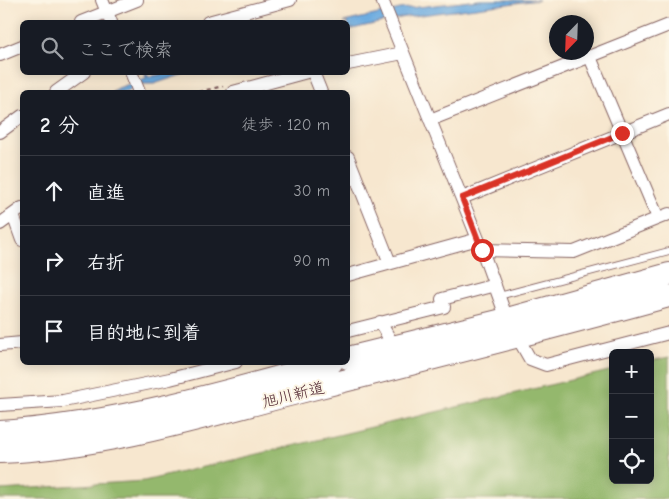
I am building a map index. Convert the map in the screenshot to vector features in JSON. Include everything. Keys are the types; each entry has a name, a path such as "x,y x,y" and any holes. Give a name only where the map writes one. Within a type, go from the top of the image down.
{"highway":[{"name":"旭川新道","path":"0,452 65,446 168,426 512,328 669,274"},
{"name":"旭川新道","path":"350,357 393,345 512,328 669,296"},
{"name":"旭川新道","path":"0,432 32,430 103,419 177,403 321,365"}],"street":[{"path":"86,20 137,0"},
{"path":"215,20 290,0"},
{"path":"382,0 512,328 530,359 546,365 669,333"},
{"path":"594,55 669,25"},
{"path":"0,55 20,47"},
{"path":"350,64 403,53"},
{"path":"430,120 582,60"},
{"path":"350,274 390,263 480,244 574,252 663,216 622,133 591,60"},
{"path":"59,90 80,75"},
{"path":"132,75 138,90"},
{"path":"241,90 296,75"},
{"path":"314,75 320,90"},
{"path":"462,198 669,114"},
{"path":"0,132 20,117"},
{"path":"350,162 390,263"},
{"path":"0,224 18,211 20,226"},
{"path":"350,331 380,322 444,307 442,299 497,290"},
{"path":"380,322 393,345"},
{"path":"0,345 20,342"},
{"path":"0,405 63,401 170,379 224,365"},
{"path":"170,379 177,403"}],"lane":[{"path":"497,290 669,251"}],"green space":[{"path":"669,357 669,499 0,499 0,490 144,481 609,371 609,484 654,484 654,360"}],"water":[{"path":"480,0 539,0 405,17 350,30 350,21 400,9"},
{"path":"145,75 148,77 181,75 154,84 143,84 130,90 115,90 146,78"}],"route":[{"path":"482,250 462,198 622,133"}]}
